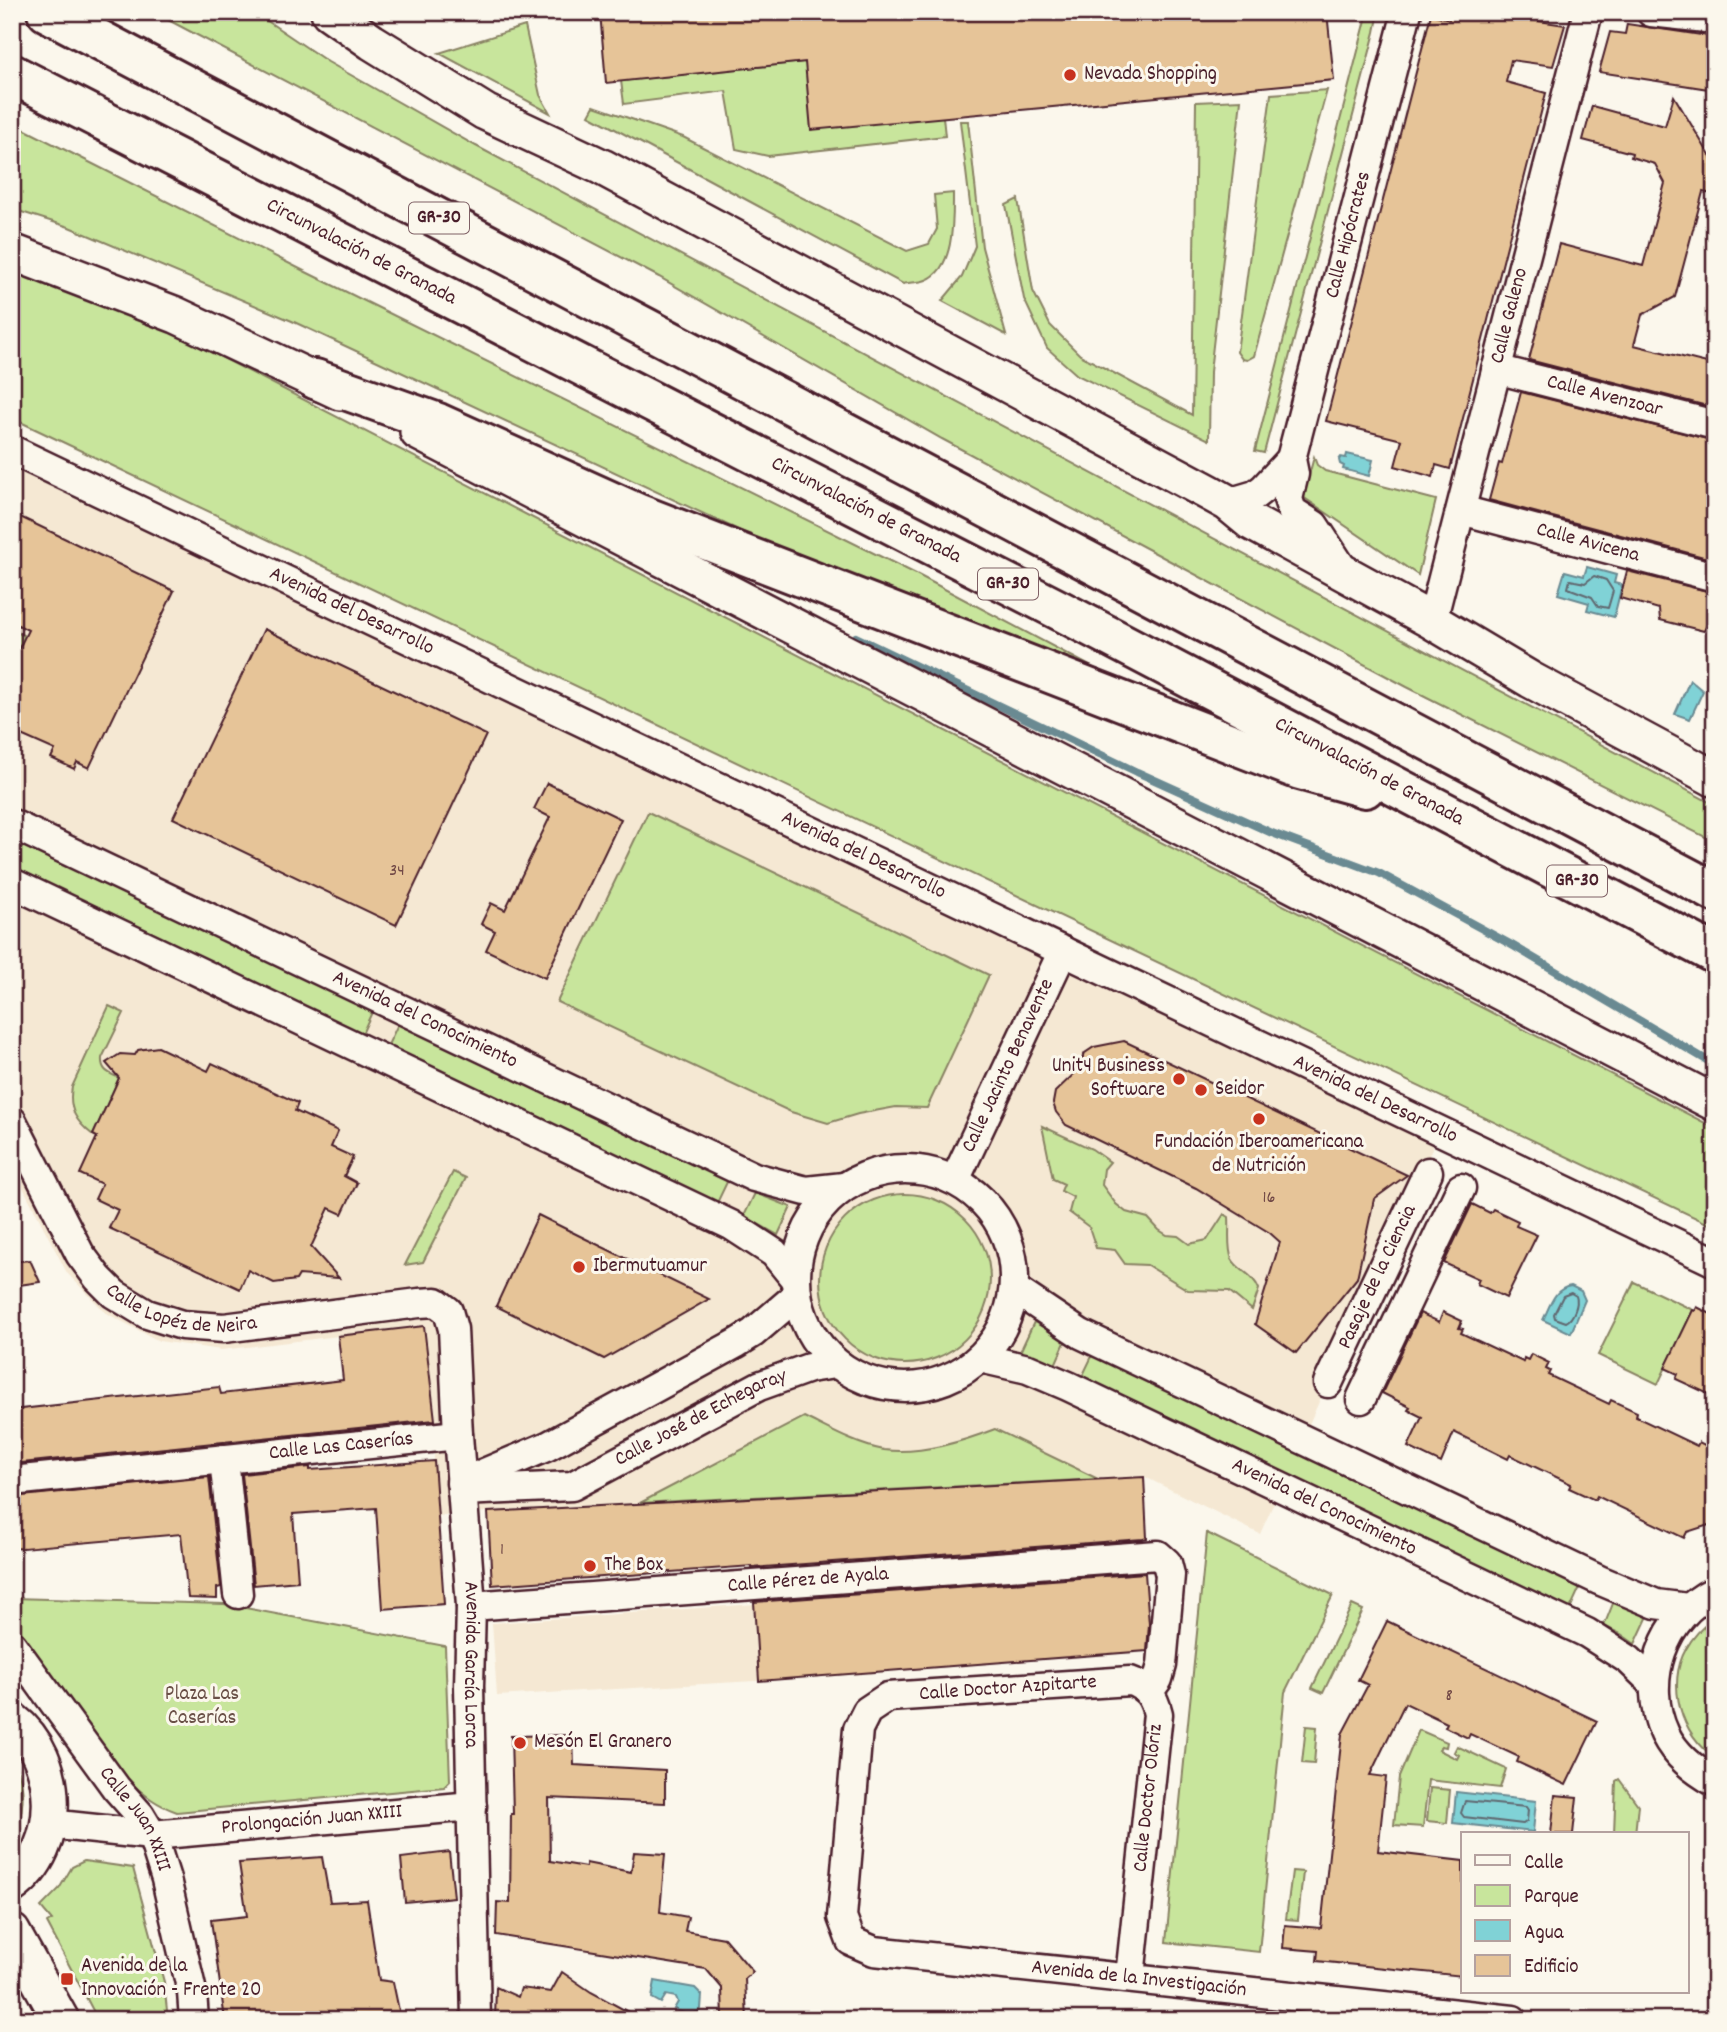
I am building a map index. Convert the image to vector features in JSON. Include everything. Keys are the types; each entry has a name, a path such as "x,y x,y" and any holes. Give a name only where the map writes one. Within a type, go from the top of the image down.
{"highway":[{"name":"GR-30","path":"47,12 1715,892"},
{"name":"Circunvalación de Granada","path":"12,74 650,400 1715,954"},
{"path":"315,379 438,423 639,514 1300,770 1438,808"}],"main road":[{"path":"329,12 372,43 485,113 614,173 1228,503 1251,522 1344,571 1531,680 1715,779"},
{"path":"12,252 176,315 315,379 1715,1103"},
{"path":"12,1720 21,1727 40,1753 50,1786 49,1824 36,1858 12,1885"},
{"path":"12,1932 61,2020"}],"street":[{"name":"Calle Hipócrates","path":"1228,503 1255,495 1290,458 1407,12"},
{"name":"Calle Galeno","path":"1432,621 1588,12"},
{"path":"1651,12 1715,19"},
{"name":"Calle Avenzoar","path":"1496,369 1715,425"},
{"name":"Avenida del Desarrollo","path":"12,450 1715,1262"},
{"name":"Calle Hipócrates","path":"1290,458 1294,474 1288,499 1292,511 1314,525 1344,571"},
{"name":"Calle Avicena","path":"1461,510 1715,577"},
{"name":"Avenida del Conocimiento","path":"12,824 754,1177 806,1191 844,1187"},
{"path":"12,883 731,1225 774,1252 795,1287 810,1335 835,1364 872,1384 908,1389 947,1380 980,1358 1003,1327 1014,1289 1013,1256 1000,1223 978,1196 955,1180 921,1170 874,1173 844,1187 816,1214 797,1253 795,1287 753,1333 548,1446 462,1487"},
{"name":"Calle Jacinto Benavente","path":"955,1180 1063,951"},
{"name":"Calle Lopéz de Neira","path":"12,1121 80,1254 114,1294 147,1314 182,1325 224,1328 419,1303 436,1302 448,1311"},
{"name":"Pasaje de la Ciencia","path":"1328,1383 1427,1172"},
{"name":"Pasaje de la Ciencia","path":"1360,1399 1461,1188"},
{"path":"1014,1289 1081,1334 1586,1575 1656,1604 1688,1608"},
{"name":"Avenida García Lorca","path":"448,1311 453,1329 471,1606 470,1695 477,2020"},
{"name":"Avenida del Conocimiento","path":"980,1358 1028,1369 1068,1386 1587,1633 1629,1660 1654,1684"},
{"name":"Calle José de Echegaray","path":"462,1487 572,1486 759,1386 809,1368 835,1364"},
{"name":"Calle Las Caserías","path":"12,1481 458,1435"},
{"path":"548,1446 559,1472 572,1486"},
{"path":"224,1459 238,1594"},
{"name":"Calle Pérez de Ayala","path":"471,1606 1146,1554"},
{"name":"Calle Doctor Olóriz","path":"1130,1977 1158,1714 1149,1691 1158,1679 1162,1665 1170,1575 1167,1563 1158,1555 1146,1554"},
{"path":"1715,1591 1688,1608 1671,1630 1659,1656 1654,1684 1657,1709 1665,1734 1679,1754 1696,1771 1715,1782"},
{"name":"Calle Juan XXIII","path":"12,1645 116,1788 140,1815 152,1835 166,1878 189,1980 194,2020"},
{"name":"Calle Doctor Azpitarte","path":"851,1941 842,1917 858,1730 867,1711 888,1697 928,1694 1130,1681 1149,1691"},
{"name":"Prolongación Juan XXIII","path":"49,1824 152,1835 472,1806"},
{"name":"Avenida de la Investigación","path":"851,1941 874,1951 1513,2020"}],"shaded area":[{"path":"12,464 1434,1144 1260,1534 1145,1477 1147,1538 492,1585 488,1512 437,1516 435,1420 424,1326 221,1350 159,1341 106,1313 67,1273 12,1166"},
{"path":"1145,1576 1151,1651 825,1677 497,1696 492,1623"}],"green space":[{"path":"153,12 254,12 328,62 476,146 1715,805 1715,842 1407,687 942,439 659,277"},
{"path":"1368,12 1379,12 1375,32 1264,453 1255,451"},
{"path":"525,26 540,95 550,113 439,53"},
{"path":"805,62 943,117 945,136 768,156 736,149 726,91 624,104 621,81"},
{"path":"1327,90 1254,356 1247,360 1242,359 1237,352 1271,94"},
{"path":"1241,100 1210,372 1209,440 1077,375 1047,348 1024,299 1006,205 1018,199 1033,291 1050,325 1080,355 1192,415 1196,102"},
{"path":"594,106 683,137 907,251 929,244 937,229 934,195 953,193 953,216 947,254 935,274 920,282 903,284 589,115"},
{"path":"960,121 968,121 982,247 1006,335 942,301 962,277 975,246"},
{"path":"12,123 918,575 1122,683 749,535 292,321 69,227 12,209"},
{"path":"12,264 155,323 1715,1128 1715,1227 12,418"},
{"path":"1314,457 1317,465 1325,471 1436,500 1418,575 1303,497"},
{"path":"12,630 25,636 12,663"},
{"path":"648,812 989,975 927,1108 896,1107 828,1123 791,1112 557,1002"},
{"path":"12,838 373,1010 362,1034 12,867"},
{"path":"109,1006 124,1013 102,1062 106,1071 119,1078 93,1135 82,1125 72,1108 72,1087"},
{"path":"398,1024 728,1180 717,1203 387,1047"},
{"path":"1042,1126 1092,1149 1110,1162 1104,1169 1102,1185 1116,1204 1126,1212 1148,1218 1167,1235 1178,1236 1189,1244 1207,1240 1224,1214 1229,1217 1230,1255 1259,1289 1252,1310 1229,1291 1188,1290 1147,1265 1125,1264 1115,1250 1096,1248 1089,1227 1069,1212 1073,1197 1061,1191 1064,1184 1053,1179"},
{"path":"453,1172 466,1178 423,1262 405,1265"},
{"path":"755,1193 791,1207 778,1235 744,1216"},
{"path":"905,1194 937,1201 952,1208 965,1219 976,1232 983,1247 990,1279 983,1311 976,1326 965,1339 952,1350 937,1357 905,1364 873,1357 858,1350 845,1339 834,1326 827,1311 820,1279 827,1247 834,1232 845,1219 858,1208 873,1201"},
{"path":"1634,1282 1693,1310 1658,1384 1598,1355"},
{"path":"1034,1322 1066,1340 1055,1365 1020,1352"},
{"path":"1094,1352 1581,1585 1570,1609 1082,1377"},
{"path":"804,1417 863,1444 897,1451 941,1446 995,1429 1098,1479 640,1503"},
{"path":"1207,1533 1333,1595 1285,1692 1259,1952 1166,1942"},
{"name":"Plaza Las Caserías","path":"12,1598 224,1604 445,1646 450,1781 444,1787 177,1812 151,1799 128,1780 12,1621"},
{"path":"1614,1601 1648,1616 1635,1644 1604,1626"},
{"path":"1352,1605 1363,1610 1323,1693 1312,1688"},
{"path":"1715,1617 1715,1757 1703,1748 1686,1723 1677,1693 1677,1678 1680,1663 1689,1644"},
{"path":"1306,1726 1317,1727 1314,1764 1302,1763"},
{"path":"1419,1730 1447,1742 1446,1747 1441,1746 1439,1750 1457,1759 1459,1755 1454,1752 1457,1746 1506,1769 1500,1788 1428,1780 1423,1827 1394,1825 1399,1777"},
{"path":"12,1760 21,1779 22,1801 12,1842"},
{"path":"1619,1779 1638,1805 1635,1832 1614,1832 1616,1781"},
{"path":"1430,1788 1450,1790 1447,1823 1427,1821"},
{"path":"84,1861 133,1868 164,1982 168,2020 98,2020 47,1923 52,1920 41,1907 59,1889 72,1867"},
{"path":"1292,1871 1303,1872 1298,1920 1286,1919"}],"water":[{"path":"1347,454 1373,460 1369,476 1343,469 1344,466 1339,460 1341,457 1346,458"},
{"path":"1587,567 1616,575 1614,583 1622,585 1614,617 1587,610 1589,603 1558,594 1565,571 1584,576"},
{"path":"1690,680 1703,691 1690,719 1675,714"},
{"path":"1571,1286 1581,1291 1585,1300 1571,1333 1543,1320 1560,1290"},
{"path":"1456,1792 1536,1801 1533,1832 1453,1823"},
{"path":"655,1981 695,1988 702,1995 701,2009 691,2014 685,2013 674,2009 678,2002 676,1997 666,1995 661,2003 652,1998"}],"building":[{"name":"Nevada Shopping","path":"600,12 1327,12 1334,80 811,130 805,62 606,83"},
{"path":"1450,12 1479,12 1565,25 1553,66 1511,60 1506,82 1546,93 1450,469 1436,465 1433,477 1395,466 1402,440 1326,421 1431,14 1449,19"},
{"path":"1627,24 1715,37 1715,90 1599,72 1610,32 1625,34"},
{"path":"1674,96 1715,164 1715,195 1703,192 1675,297 1642,315 1634,345 1715,365 1715,408 1529,360 1559,244 1643,266 1665,183 1655,164 1631,157 1632,153 1583,140 1592,106 1665,126"},
{"path":"1521,392 1715,441 1715,560 1489,500 1499,463 1502,464"},
{"path":"12,513 174,591 89,768 77,762 74,769 51,758 55,750 12,731 12,663 28,630 12,622"},
{"path":"1627,571 1715,593 1715,608 1704,631 1660,620 1659,609 1620,598"},
{"path":"264,629 486,735 396,925 173,818"},
{"path":"547,783 621,819 545,978 486,950 495,931 481,924 491,903 505,910 550,817 534,809"},
{"path":"1124,1041 1407,1175 1374,1199 1357,1278 1296,1353 1255,1324 1280,1242 1270,1233 1196,1188 1066,1125 1056,1112 1053,1103 1055,1092 1074,1074 1085,1053 1094,1047"},
{"path":"158,1047 208,1071 212,1063 298,1103 295,1111 338,1131 331,1147 353,1157 344,1176 357,1183 342,1214 329,1208 311,1247 339,1278 299,1275 296,1280 274,1283 248,1270 240,1289 109,1228 118,1210 95,1199 102,1184 80,1174 97,1137 93,1135 119,1078 106,1063 120,1054 135,1055 138,1050"},
{"path":"1472,1204 1490,1213 1493,1209 1518,1221 1516,1226 1537,1235 1506,1298 1477,1284 1479,1279 1444,1263"},
{"name":"Ibermutuamur","path":"538,1215 709,1299 604,1359 496,1306"},
{"path":"30,1260 40,1282 12,1286 12,1262"},
{"path":"1697,1307 1715,1316 1715,1397 1676,1379 1678,1374 1665,1368 1693,1310"},
{"path":"1443,1312 1462,1321 1459,1328 1463,1329 1461,1333 1523,1362 1524,1358 1528,1360 1531,1354 1549,1363 1546,1369 1550,1371 1548,1375 1609,1404 1611,1400 1637,1412 1636,1417 1697,1446 1699,1442 1715,1450 1715,1523 1687,1532 1684,1538 1597,1496 1595,1500 1569,1488 1571,1484 1510,1455 1508,1459 1454,1432 1441,1463 1408,1447 1422,1417 1408,1410 1410,1407 1382,1393 1420,1313 1439,1322"},
{"path":"424,1326 435,1420 12,1464 12,1410 219,1387 221,1394 343,1380 338,1336"},
{"path":"434,1461 444,1604 383,1609 376,1508 293,1514 298,1581 254,1585 242,1474 310,1467 310,1470"},
{"path":"209,1477 221,1587 217,1588 217,1599 188,1598 181,1534 12,1549 12,1497"},
{"path":"1144,1477 1147,1538 1143,1539 492,1585 488,1512"},
{"path":"1145,1573 1149,1624 1147,1651 759,1681 754,1602"},
{"path":"1387,1621 1597,1721 1566,1785 1517,1762 1519,1757 1470,1734 1468,1738 1445,1727 1447,1723 1405,1703 1370,1775 1386,1777 1378,1851 1461,1861 1461,1976 1317,1961 1318,1951 1283,1948 1285,1925 1321,1928 1342,1734 1368,1685 1358,1680"},
{"path":"573,1735 574,1765 665,1770 665,1803 549,1798 550,1861 586,1867 586,1863 631,1872 634,1852 665,1854 660,1912 688,1917 685,1931 724,1938 753,1972 745,1979 747,2020 723,2020 722,1988 706,1969 496,1935 497,1902 510,1903 513,1814 511,1736"},
{"path":"1555,1795 1577,1797 1573,1832 1551,1832"},
{"path":"449,1852 454,1897 405,1902 401,1858"},
{"path":"322,1857 330,1902 367,1900 379,1980 393,1982 401,2020 225,2020 211,1920 247,1916 239,1863"},
{"path":"562,1972 591,1992 643,2020 495,2020 496,1987 518,1997 521,1988 551,1992"}],"waterway":[{"path":"856,637 1137,772 1272,833 1379,873 1510,944 1715,1065"}],"place":[{"name":"Nevada Shopping","path":"1070,75"},
{"name":"Unit4 Business Software","path":"1179,1079"},
{"name":"Seidor","path":"1201,1090"},
{"name":"Fundación Iberoamericana de Nutrición","path":"1259,1119"},
{"name":"Ibermutuamur","path":"579,1267"},
{"name":"The Box","path":"590,1566"},
{"name":"Mesón El Granero","path":"520,1743"},
{"name":"Avenida de la Innovación - Frente 20","path":"67,1979"}]}
